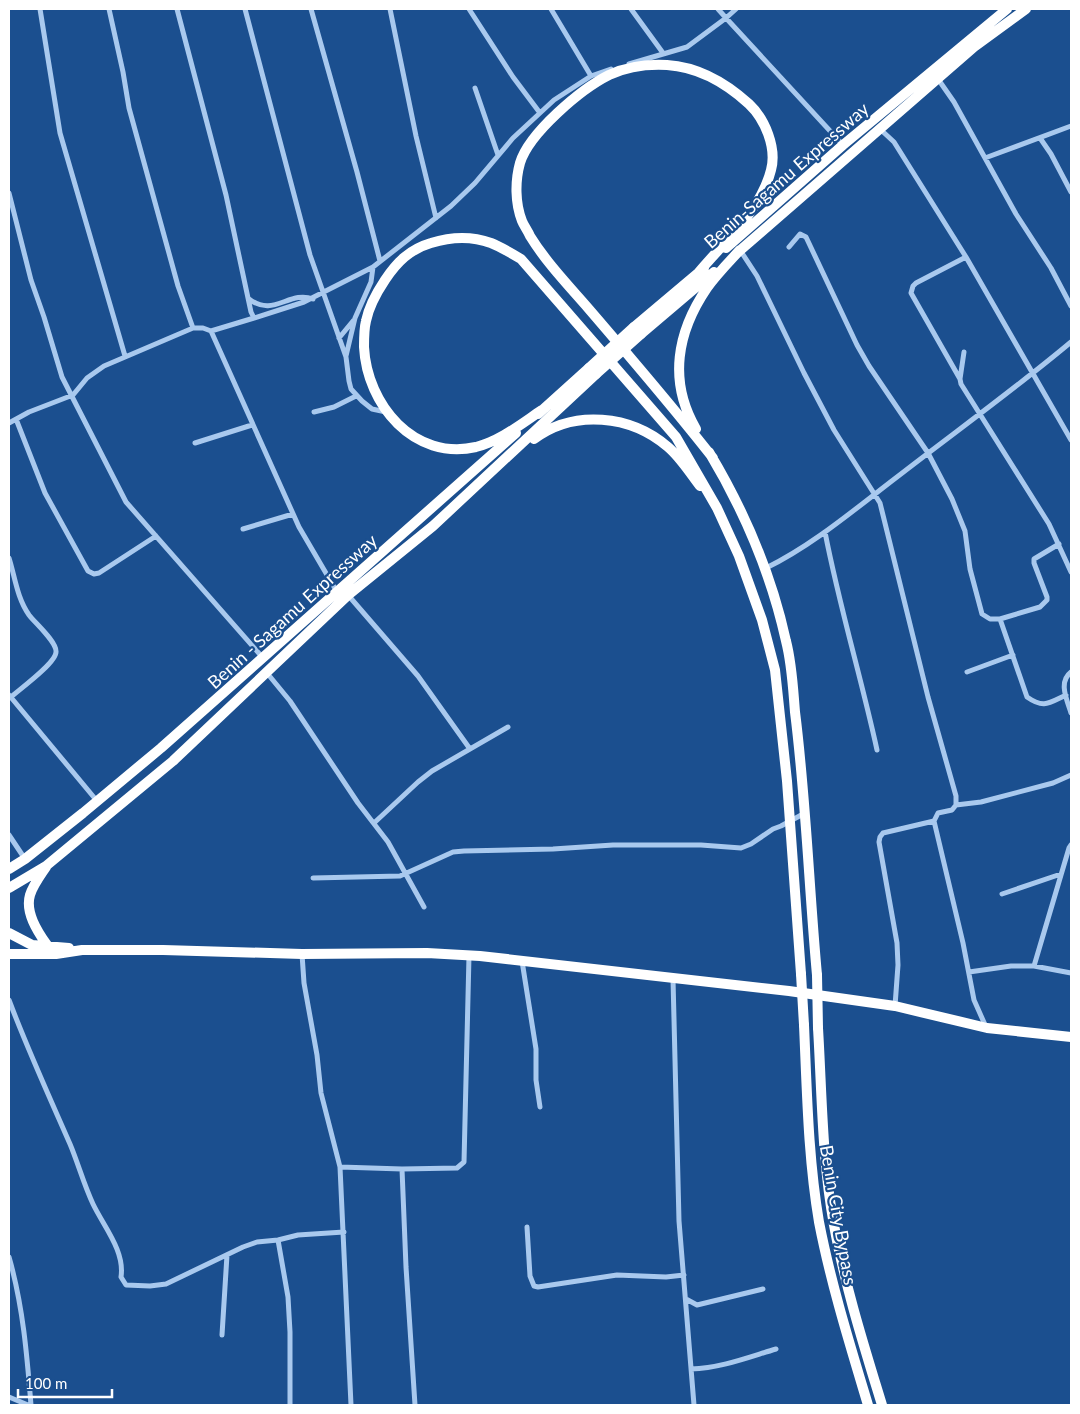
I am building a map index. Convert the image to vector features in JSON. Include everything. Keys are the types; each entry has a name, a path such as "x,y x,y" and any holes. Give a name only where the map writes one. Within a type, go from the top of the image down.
{"highway":[{"name":"Benin-Sagamu Expressway","path":"638,331 699,272 843,145 1007,9"},
{"path":"9,888 46,866 173,761 348,595 414,542 495,468 593,371 638,331 740,250 974,47 1026,9"},
{"path":"699,272 756,206 772,168 773,157 767,132 760,117 736,92 722,82 685,67 665,65 633,68 609,75 580,93 545,127 527,148 520,162 517,178 516,194 522,222 540,252 659,390 713,458"},
{"path":"542,410 497,439 475,447 449,449 435,447 419,441 404,431 387,412 370,379 365,360 364,341 365,322 373,299 396,263 418,247 448,238 491,243 521,258 676,437 717,508"},
{"path":"713,458 694,426 683,402 678,362 683,336 690,319 708,287 740,250"},
{"name":"Benin - Sagamu Expressway","path":"9,869 97,801 161,748 542,410 593,371"},
{"path":"495,468 542,433 565,423 581,419 621,423 649,433 669,448 717,508"},
{"name":"Benin City Bypass","path":"713,458 734,495 766,568 787,642 804,781 810,897 817,976 825,1154 834,1225 850,1300 882,1405"},
{"name":"Benin City Bypass","path":"717,508 739,556 762,620 775,670 790,821 801,974 809,1148 819,1221 836,1295 868,1405"},
{"path":"46,866 30,894 29,905 32,920 47,945"},
{"path":"9,933 32,945 82,950 302,954 427,953 522,960 789,991 895,1006 987,1028 1071,1037"},
{"path":"9,945 31,954"},
{"path":"9,954 56,954 82,950"}],"street":[{"path":"40,9 60,133 125,356"},
{"path":"109,9 129,108 178,286 193,328"},
{"path":"177,9 226,195 248,299 254,318"},
{"path":"245,9 310,255 346,357 351,389 356,396 372,409 387,412"},
{"path":"311,9 380,261"},
{"path":"390,9 416,136 436,218"},
{"path":"469,9 493,43 513,77 540,113"},
{"path":"551,9 591,76"},
{"path":"632,9 663,53"},
{"path":"718,9 843,145"},
{"path":"9,423 29,412 73,395 87,378 104,366 125,356 193,328 203,328 211,331 313,298 373,267 436,218 475,183 513,138 554,100 591,76 687,46 736,9"},
{"path":"938,79 954,102 1016,214 1051,268 1071,306"},
{"path":"475,88 498,155"},
{"path":"985,158 1071,126"},
{"path":"880,129 894,142 966,257 1071,440"},
{"path":"1040,138 1051,154 1071,192"},
{"path":"9,193 31,280 62,377 73,395 126,502 264,658"},
{"path":"789,247 800,234 806,237 865,359 928,453 952,499 965,531 970,570 980,608 985,617 1000,619 1040,607 1047,600 1047,596 1034,559 1059,544"},
{"path":"740,250 758,276 804,373 834,430 880,503 928,698 956,796 956,805 952,810 938,813 934,821 963,943 974,1000 987,1028"},
{"path":"966,257 916,283 911,293 960,379 963,388 1049,524 1071,572"},
{"path":"339,338 354,318 371,282 373,267"},
{"path":"248,299 258,306 270,306 300,296 313,298"},
{"path":"346,357 354,318"},
{"path":"211,331 293,514 312,552 337,593"},
{"path":"766,568 825,532 1033,374 1071,342"},
{"path":"960,379 964,352"},
{"path":"314,412 334,407 356,396"},
{"path":"16,419 45,493 88,571 99,574 156,536"},
{"path":"195,442 252,425"},
{"path":"243,529 293,514"},
{"path":"825,532 830,561 865,694 877,750"},
{"path":"9,558 16,589 28,614 54,645 56,652 48,664 10,696 97,801"},
{"path":"348,595 418,676 470,749"},
{"path":"1000,619 1027,697 1036,704 1046,705 1066,695"},
{"path":"967,672 1013,655"},
{"path":"1071,672 1064,679 1071,713"},
{"path":"267,673 290,700 358,803 388,842 424,907"},
{"path":"374,822 432,771 508,726"},
{"path":"956,805 981,802 1044,786 1071,775"},
{"path":"313,878 400,876 453,852 464,851 552,849 613,845 701,845 741,848 751,844 773,829 806,813"},
{"path":"895,1006 898,965 897,943 879,842 880,837 884,833 934,821"},
{"path":"9,835 24,859"},
{"path":"1034,966 1068,848 1071,845"},
{"path":"1002,894 1061,874"},
{"path":"302,954 304,983 317,1055 321,1093 340,1167 351,1405"},
{"path":"340,1167 456,1168 464,1162 469,956"},
{"path":"522,960 536,1050 536,1080 540,1107"},
{"path":"968,972 1011,966 1034,966 1071,973"},
{"path":"673,979 678,1221 694,1405"},
{"path":"9,1000 11,1013 81,1171 92,1203 116,1249 122,1267 121,1277 126,1285 150,1286 166,1284 243,1246 257,1242 278,1240 298,1235 344,1232"},
{"path":"402,1169 415,1405"},
{"path":"526,1226 530,1276 534,1286 538,1287 617,1275 673,1277 684,1275"},
{"path":"278,1240 288,1297 290,1405"},
{"path":"222,1335 227,1255"},
{"path":"9,1257 24,1328 30,1405 9,1397"},
{"path":"686,1299 697,1306 763,1289"},
{"path":"691,1369 720,1366 776,1349"}]}
